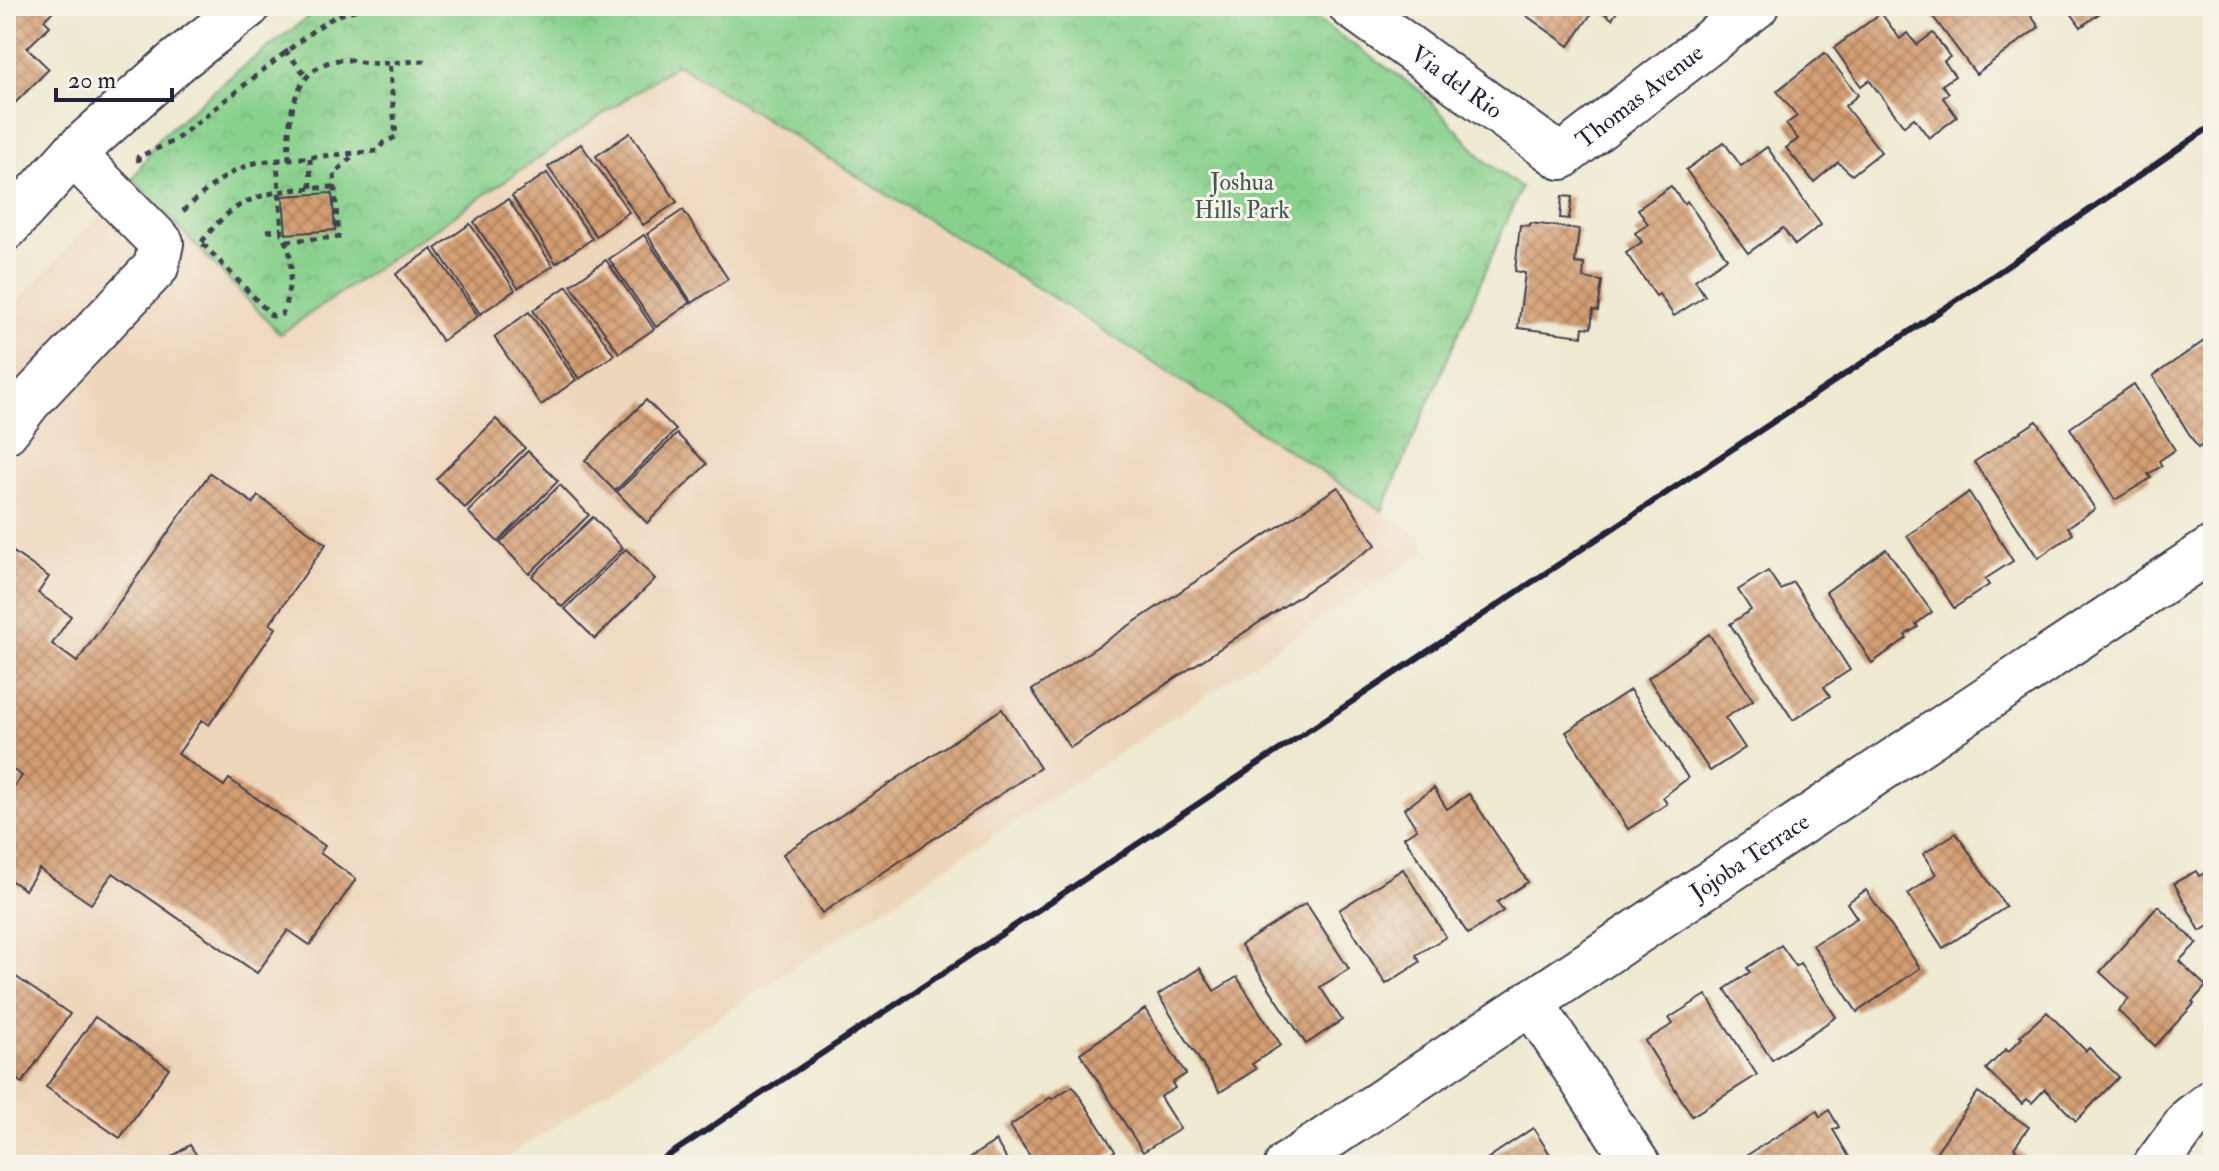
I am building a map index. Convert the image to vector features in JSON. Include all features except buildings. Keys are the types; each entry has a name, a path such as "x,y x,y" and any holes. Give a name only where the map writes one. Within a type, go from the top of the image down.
{"street":[{"path":"6,228 73,154 176,62 248,6"},
{"name":"Via del Rio","path":"1351,6 1561,157"},
{"name":"Thomas Avenue","path":"1561,157 1756,6"},
{"path":"6,431 29,401 156,267 159,255 161,243 73,154"},
{"name":"Jojoba Terrace","path":"1287,1165 2213,548"},
{"path":"1531,1002 1638,1165"},
{"path":"2156,1165 2190,1119 2213,1101"}],"path":[{"path":"141,170 138,157 174,141 285,50 336,16 367,6"},
{"path":"285,50 308,78"},
{"path":"289,160 291,109 298,89 327,63 340,59 368,63 426,61"},
{"path":"176,216 220,179 258,162 378,151 383,143 396,137 389,61"},
{"path":"287,241 338,237 334,174 356,153"},
{"path":"310,158 311,188"},
{"path":"193,234 272,316 282,314 290,283 277,161"},
{"path":"202,243 231,210 249,199 279,191 334,187"},
{"path":"267,231 282,229"}],"shaded area":[{"path":"677,64 1382,511 1423,539 1425,551 495,1165 6,1165 6,316 9,309 133,179 280,334"}],"green space":[{"name":"Joshua Hills Park","path":"323,6 1297,6 1422,92 1485,161 1521,188 1382,511 1053,298 677,64 280,334 133,179 159,138 237,71"}],"railway":[{"path":"654,1165 1990,278 2213,125"}]}
